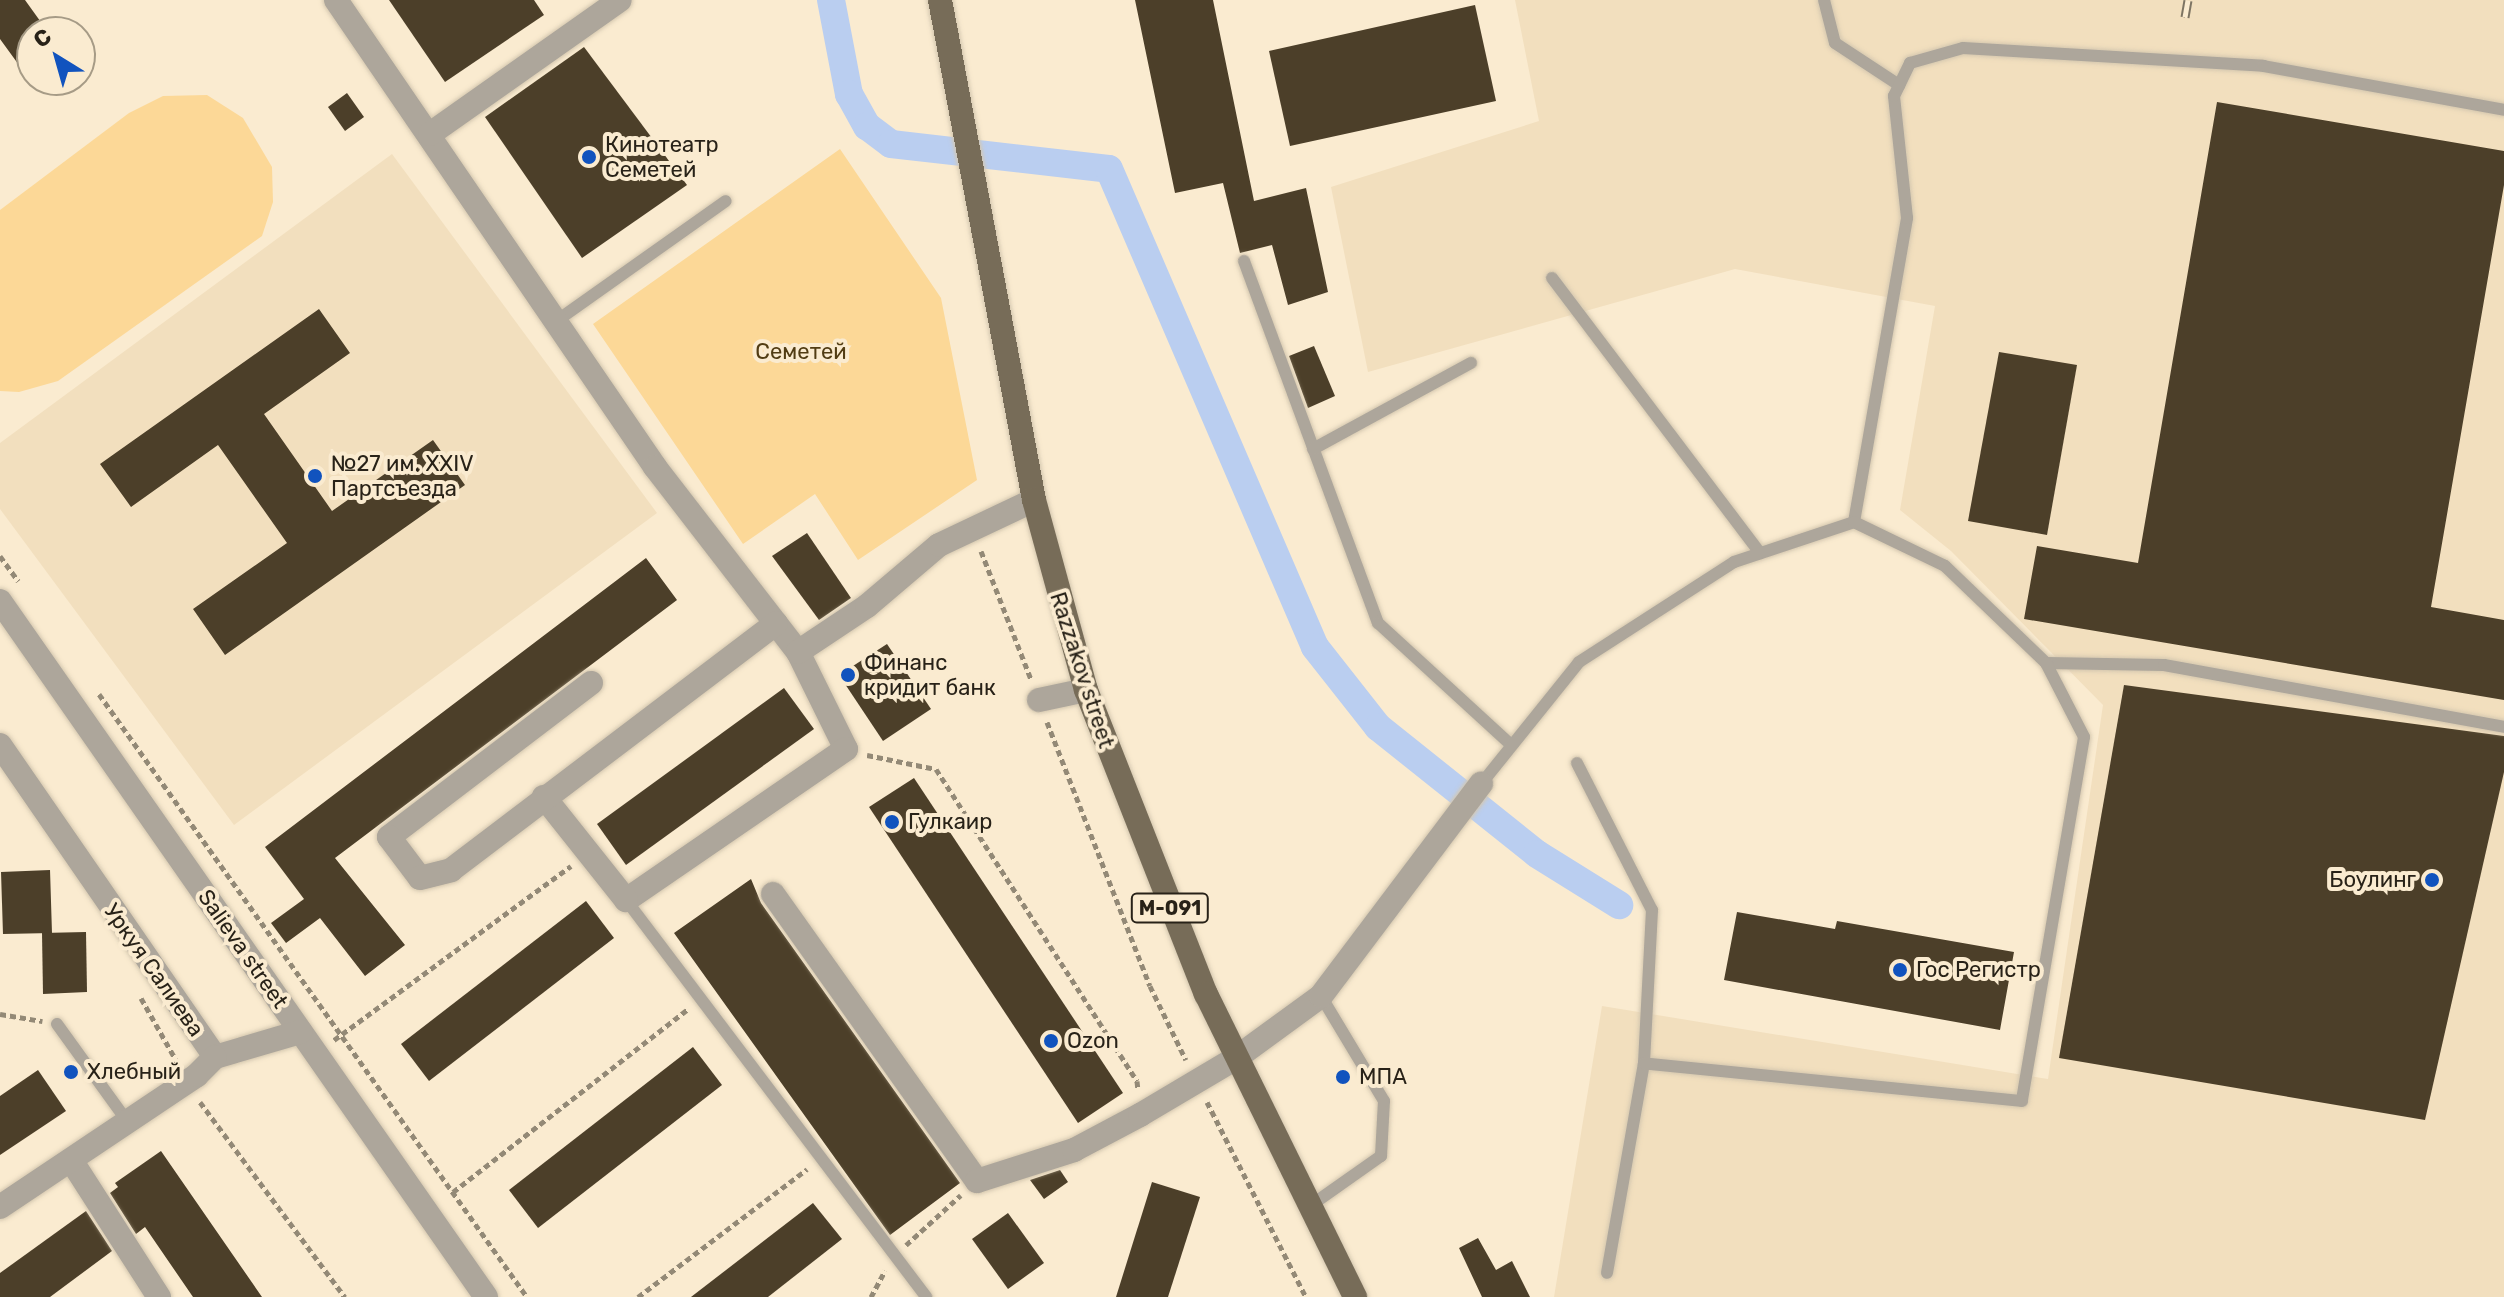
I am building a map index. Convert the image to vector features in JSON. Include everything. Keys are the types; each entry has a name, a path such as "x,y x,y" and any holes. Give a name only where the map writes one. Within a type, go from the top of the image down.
{"main road":[{"name":"Razzakov street","path":"940,0 1034,500 1086,690 1142,841 1236,1058 1355,1297"}],"street":[{"path":"336,0 655,467 798,652 846,749 626,900 544,797"},
{"path":"430,134 620,0"},
{"path":"798,652 867,606 939,545 971,527 1034,500"},
{"name":"Salieva street","path":"0,601 486,1297"},
{"path":"591,683 389,837 420,878 451,870 776,623"},
{"path":"1039,700 1086,690"},
{"name":"Уркуя Салиева","path":"0,745 215,1057 186,1082 0,1207"},
{"path":"773,894 977,1181 1074,1150 1198,1083 1321,996 1448,822 1481,784"},
{"path":"215,1057 300,1032"},
{"path":"71,1160 159,1297"}],"lane":[{"path":"1824,0 1835,43 1899,85"},
{"path":"1854,522 1907,218 1894,96 1910,63 1963,48 2263,66 2504,110"},
{"path":"555,322 726,201"},
{"path":"1244,261 1378,623 1511,745"},
{"path":"1552,278 1760,553"},
{"path":"1313,449 1471,363"},
{"path":"1481,784 1579,662 1734,562 1854,522 1945,566 2046,663 2084,737 2022,1101 1644,1063"},
{"path":"2046,663 2164,665 2504,727"},
{"path":"1577,763 1652,910 1644,1063 1607,1273"},
{"path":"626,900 926,1297"},
{"path":"1310,1206 1381,1156 1384,1101 1321,996"},
{"path":"57,1024 127,1121"}],"path":[{"path":"971,527 1150,986 1306,1297"},
{"path":"0,556 28,595"},
{"path":"93,685 527,1297"},
{"path":"846,749 936,769 1137,1081"},
{"path":"317,1053 589,854"},
{"path":"139,996 186,1082 345,1297"},
{"path":"453,1192 700,999"},
{"path":"0,1014 57,1024"},
{"path":"638,1297 821,1159"},
{"path":"871,1297 894,1256 977,1181"}],"shaded area":[{"path":"1515,0 2504,0 2504,1297 1554,1297 1602,1006 2048,1079 2103,705 1951,551 1900,510 1935,306 1735,269 1368,372 1331,187 1539,121"},
{"name":"№27 им. XXIV Партсъезда","path":"392,154 657,513 234,825 0,509 0,443"}],"green space":[{"path":"207,95 243,118 272,167 273,202 262,236 58,381 19,392 0,391 0,210 129,113 163,96"},
{"name":"Семетей","path":"840,149 941,298 977,480 858,560 815,494 743,544 593,324"}],"building":[{"path":"0,0 25,0 36,16 16,16 16,61 0,39"},
{"path":"389,0 534,0 544,15 445,82"},
{"path":"1135,0 1213,0 1254,201 1306,188 1328,292 1288,305 1272,245 1240,253 1223,183 1175,193"},
{"path":"1475,5 1496,101 1290,146 1269,51"},
{"name":"Кинотеатр Семетей","path":"584,47 687,185 582,258 485,117"},
{"path":"347,93 364,117 345,131 328,107"},
{"path":"2217,102 2504,151 2504,185 2431,607 2504,620 2504,700 2024,619 2037,546 2138,563"},
{"path":"319,309 350,353 264,414 332,511 433,440 465,485 225,655 193,609 287,543 218,445 131,507 100,464"},
{"path":"1314,346 1335,396 1308,408 1289,356"},
{"path":"1999,352 2077,365 2047,535 1968,521"},
{"path":"807,533 851,598 819,620 772,556"},
{"path":"646,558 677,600 335,858 405,945 365,976 320,918 286,943 271,923 304,899 265,847"},
{"path":"887,644 931,709 883,741 839,675"},
{"path":"2124,685 2504,736 2504,772 2425,1120 2059,1058"},
{"path":"784,688 814,729 626,865 597,824"},
{"path":"914,778 1123,1093 1078,1123 869,807"},
{"path":"50,870 52,933 3,934 1,872"},
{"path":"751,879 761,903 960,1183 890,1235 674,933"},
{"path":"586,901 614,938 429,1081 401,1044"},
{"path":"1737,912 1835,929 1837,921 2014,952 2000,1030 1724,980"},
{"path":"86,932 87,992 43,994 42,933"},
{"path":"693,1047 722,1085 538,1228 509,1190"},
{"path":"38,1070 66,1111 0,1155 0,1096"},
{"path":"161,1151 262,1297 193,1297 145,1227 136,1234 110,1193 118,1187 115,1183"},
{"path":"1060,1170 1068,1182 1044,1199 1030,1180"},
{"path":"1152,1182 1200,1197 1168,1297 1116,1297"},
{"path":"813,1203 842,1239 768,1297 691,1297"},
{"path":"86,1211 112,1251 50,1297 0,1297 0,1273"},
{"path":"1008,1213 1044,1263 1008,1289 972,1239"},
{"path":"1478,1238 1496,1270 1512,1261 1530,1297 1482,1297 1459,1248"}],"waterway":[{"path":"831,0 849,94 867,126 891,144 1109,169 1315,647 1378,727 1537,854 1619,905"}],"railway":[{"path":"2185,17 2188,0"}],"place":[{"name":"Кинотеатр Семетей","path":"589,157"},
{"name":"№27 им. XXIV Партсъезда","path":"315,476"},
{"name":"Финанс кридит банк","path":"848,675"},
{"name":"Гулкаир","path":"892,822"},
{"name":"Боулинг","path":"2432,880"},
{"name":"Гос Регистр","path":"1900,970"},
{"name":"Ozon","path":"1051,1041"},
{"name":"Хлебный","path":"71,1072"},
{"name":"МПА","path":"1343,1077"}]}
